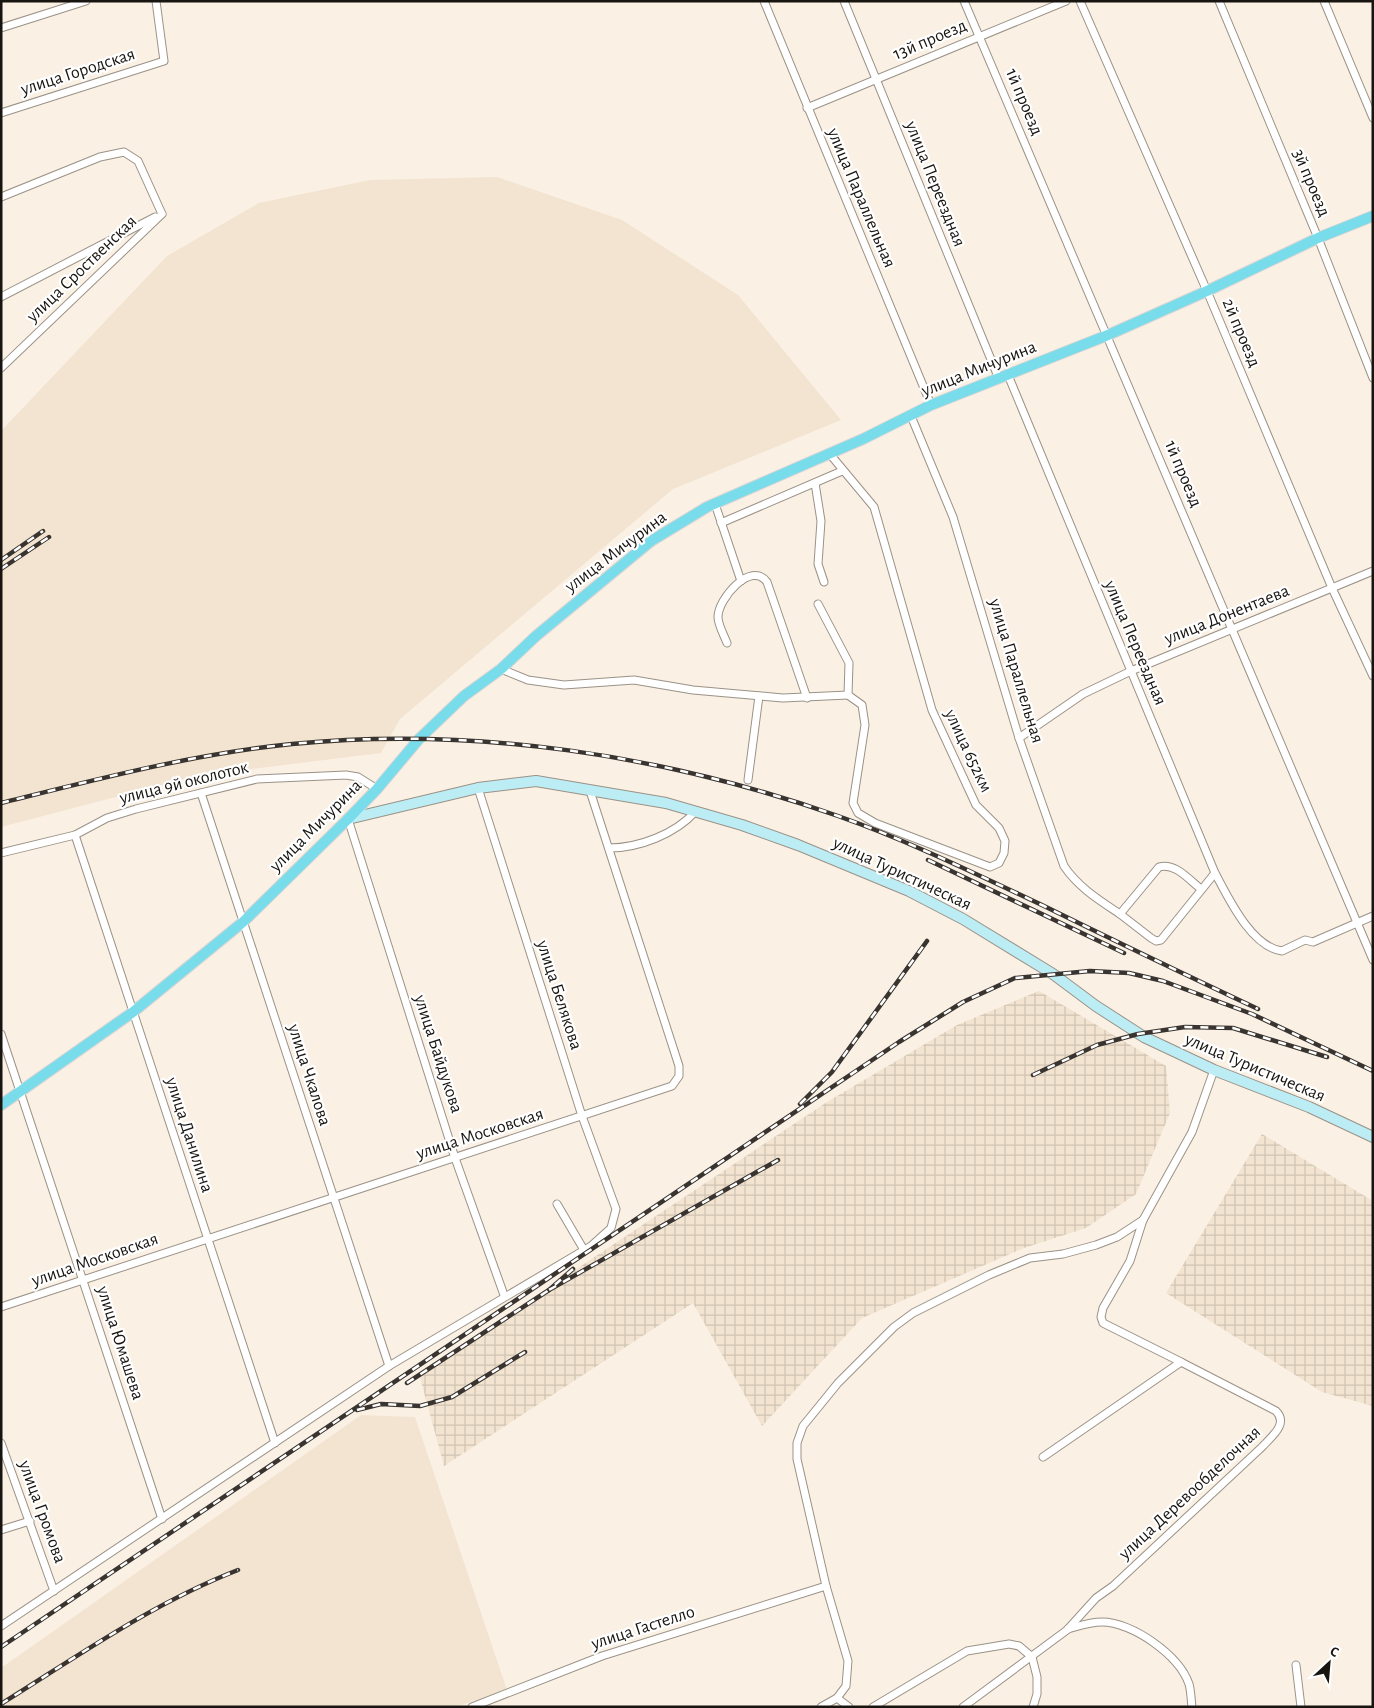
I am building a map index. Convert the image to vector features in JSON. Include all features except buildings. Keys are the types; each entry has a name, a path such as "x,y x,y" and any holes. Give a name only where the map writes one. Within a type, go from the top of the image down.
{"main road":[{"name":"улица Мичурина","path":"1,1105 132,1012 243,922 377,790 419,739 464,696 501,669 536,636 643,547 715,504 911,416 931,405 1108,335 1207,291 1318,238 1373,216"}],"street":[{"path":"1,28 86,1"},
{"name":"улица Городская","path":"1,113 164,61 156,1"},
{"name":"улица Параллельная","path":"764,1 931,405"},
{"name":"улица Переездная","path":"844,1 875,79 1131,671 1215,873 1240,919 1270,946 1282,951 1305,940 1314,942 1358,923"},
{"name":"1й проезд","path":"964,1 1373,960"},
{"name":"13й проезд","path":"807,108 1066,1"},
{"name":"3й проезд","path":"1219,1 1318,238 1373,378"},
{"path":"1324,1 1373,118"},
{"name":"2й проезд","path":"1082,2 1207,291 1332,588 1373,676"},
{"path":"1,197 100,157 124,152 138,161 162,214 1,297"},
{"name":"улица Сроственская","path":"1,368 162,214"},
{"name":"улица Параллельная","path":"911,416 953,517 1019,738 1064,866 1072,878 1086,891 1156,941 1161,940 1201,889"},
{"name":"улица 652км","path":"829,453 842,471 874,507 932,710 976,805 999,828 1005,841 1004,853 999,863 990,867 875,822 858,813 854,803 865,725 862,704 848,695"},
{"path":"721,523 842,471"},
{"path":"815,483 822,521 818,564 824,582"},
{"path":"715,504 741,581"},
{"name":"улица Донентаева","path":"1019,738 1084,694 1131,671 1373,571"},
{"path":"727,643 718,618 720,607 741,581 756,575 764,577 768,582 807,698"},
{"path":"501,669 528,680 564,685 634,680 692,690 759,696 807,698 848,695 849,663 818,604"},
{"path":"748,780 759,696"},
{"name":"улица 9й околоток","path":"1,853 75,835 106,818 257,779 346,775 358,777 377,790"},
{"name":"улица Туристическая","path":"348,819 405,807 478,788 536,781 666,803 742,825 798,845 909,891 963,919 1053,974 1144,1038 1214,1070 1309,1107 1373,1137"},
{"name":"улица Белякова","path":"478,788 582,1116 616,1209 611,1228 584,1250"},
{"name":"улица Московская","path":"1,1307 672,1086 678,1076 679,1066 664,1013 590,791"},
{"name":"улица Чкалова","path":"201,793 389,1366"},
{"path":"609,848 628,848 644,842 678,827 695,812"},
{"name":"улица Байдукова","path":"348,819 455,1158 504,1295"},
{"name":"улица Данилина","path":"75,835 275,1443"},
{"path":"1120,914 1158,867 1164,865 1173,867 1201,889 1215,873"},
{"path":"1358,923 1373,916"},
{"name":"улица Юмашева","path":"1,1034 162,1519"},
{"path":"1043,1457 1181,1362 1103,1323 1100,1317 1103,1308 1130,1261 1143,1220 1192,1132 1214,1070"},
{"path":"1,1626 389,1366 504,1295 584,1250 556,1204"},
{"path":"821,1707 836,1698 846,1686 848,1661 826,1586 797,1459 797,1443 803,1426 838,1383 894,1327 913,1313 989,1275 1030,1258 1063,1254 1096,1245 1117,1237 1143,1220"},
{"name":"улица Деревообделочная","path":"963,1707 1067,1630 1096,1598 1113,1586 1277,1431 1282,1421 1281,1415 1276,1411 1181,1362"},
{"name":"улица Громова","path":"1,1443 54,1591"},
{"path":"1,1530 30,1521"},
{"name":"улица Гастелло","path":"472,1707 602,1656 826,1586"},
{"path":"1067,1630 1101,1622 1130,1627 1155,1644 1178,1665 1189,1684 1192,1707"},
{"path":"873,1707 967,1651 1009,1644 1019,1646 1032,1657 1037,1686 1033,1707"},
{"path":"1296,1665 1301,1707"},
{"path":"836,1698 849,1707"}],"shaded area":[{"path":"497,177 622,220 738,295 841,420 673,489 400,719 381,753 196,776 1,827 1,431 167,256 259,203 370,180"},
{"path":"1039,991 1166,1066 1170,1113 1136,1194 1086,1228 1024,1248 862,1318 762,1426 693,1303 444,1466 419,1374 827,1102 957,1025"},
{"path":"1262,1134 1373,1201 1373,1406 1322,1392 1166,1293"},
{"path":"361,1415 415,1417 507,1690 455,1707 1,1707 1,1668"}],"railway":[{"path":"1,560 43,531"},
{"path":"1,569 49,537"},
{"path":"1,803 110,776 182,761 255,748 292,744 361,739 430,739 500,743 569,750 705,776 838,816 968,870 1258,1009"},
{"path":"928,860 1124,953"},
{"path":"800,1104 832,1072 927,941"},
{"path":"1,1647 899,1042 963,1002 1015,978 1090,971 1129,973 1163,981 1252,1014 1373,1071"},
{"path":"1033,1075 1097,1045 1138,1034 1185,1027 1233,1028 1327,1057"},
{"path":"573,1269 549,1290 778,1160"},
{"path":"407,1383 549,1290"},
{"path":"357,1410 381,1404 420,1406 452,1397 525,1352"},
{"path":"1,1704 146,1614 207,1583 238,1570"}]}
